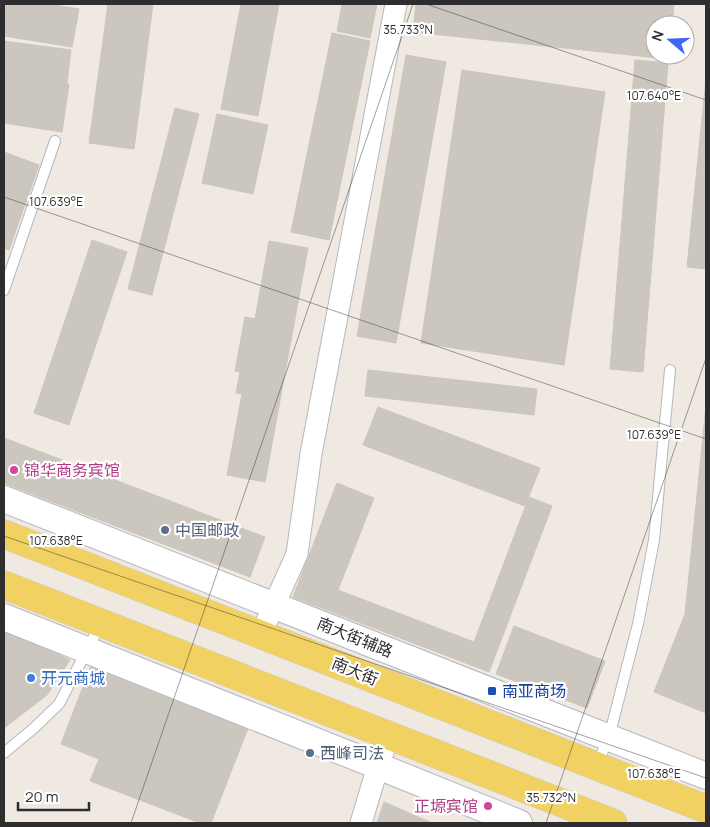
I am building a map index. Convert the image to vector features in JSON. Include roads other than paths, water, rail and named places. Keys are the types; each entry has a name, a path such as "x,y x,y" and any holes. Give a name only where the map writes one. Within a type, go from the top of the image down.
{"main road":[{"name":"南大街","path":"4,534 706,809"},
{"path":"4,585 614,823"}],"street":[{"path":"260,634 297,554 313,444 396,4"},
{"name":"南大街辅路","path":"4,499 706,776"},
{"path":"4,617 519,823"},
{"path":"361,823 389,736"}],"lane":[{"path":"4,290 55,141"},
{"path":"597,766 609,737 638,624 654,540 670,370"},
{"path":"4,753 59,704 100,624"}],"place":[{"name":"锦华商务宾馆","path":"14,470"},
{"name":"中国邮政","path":"165,530"},
{"name":"开元商城","path":"31,678"},
{"name":"南亚商场","path":"492,691"},
{"name":"西峰司法","path":"310,753"},
{"name":"正塬宾馆","path":"488,806"}]}
